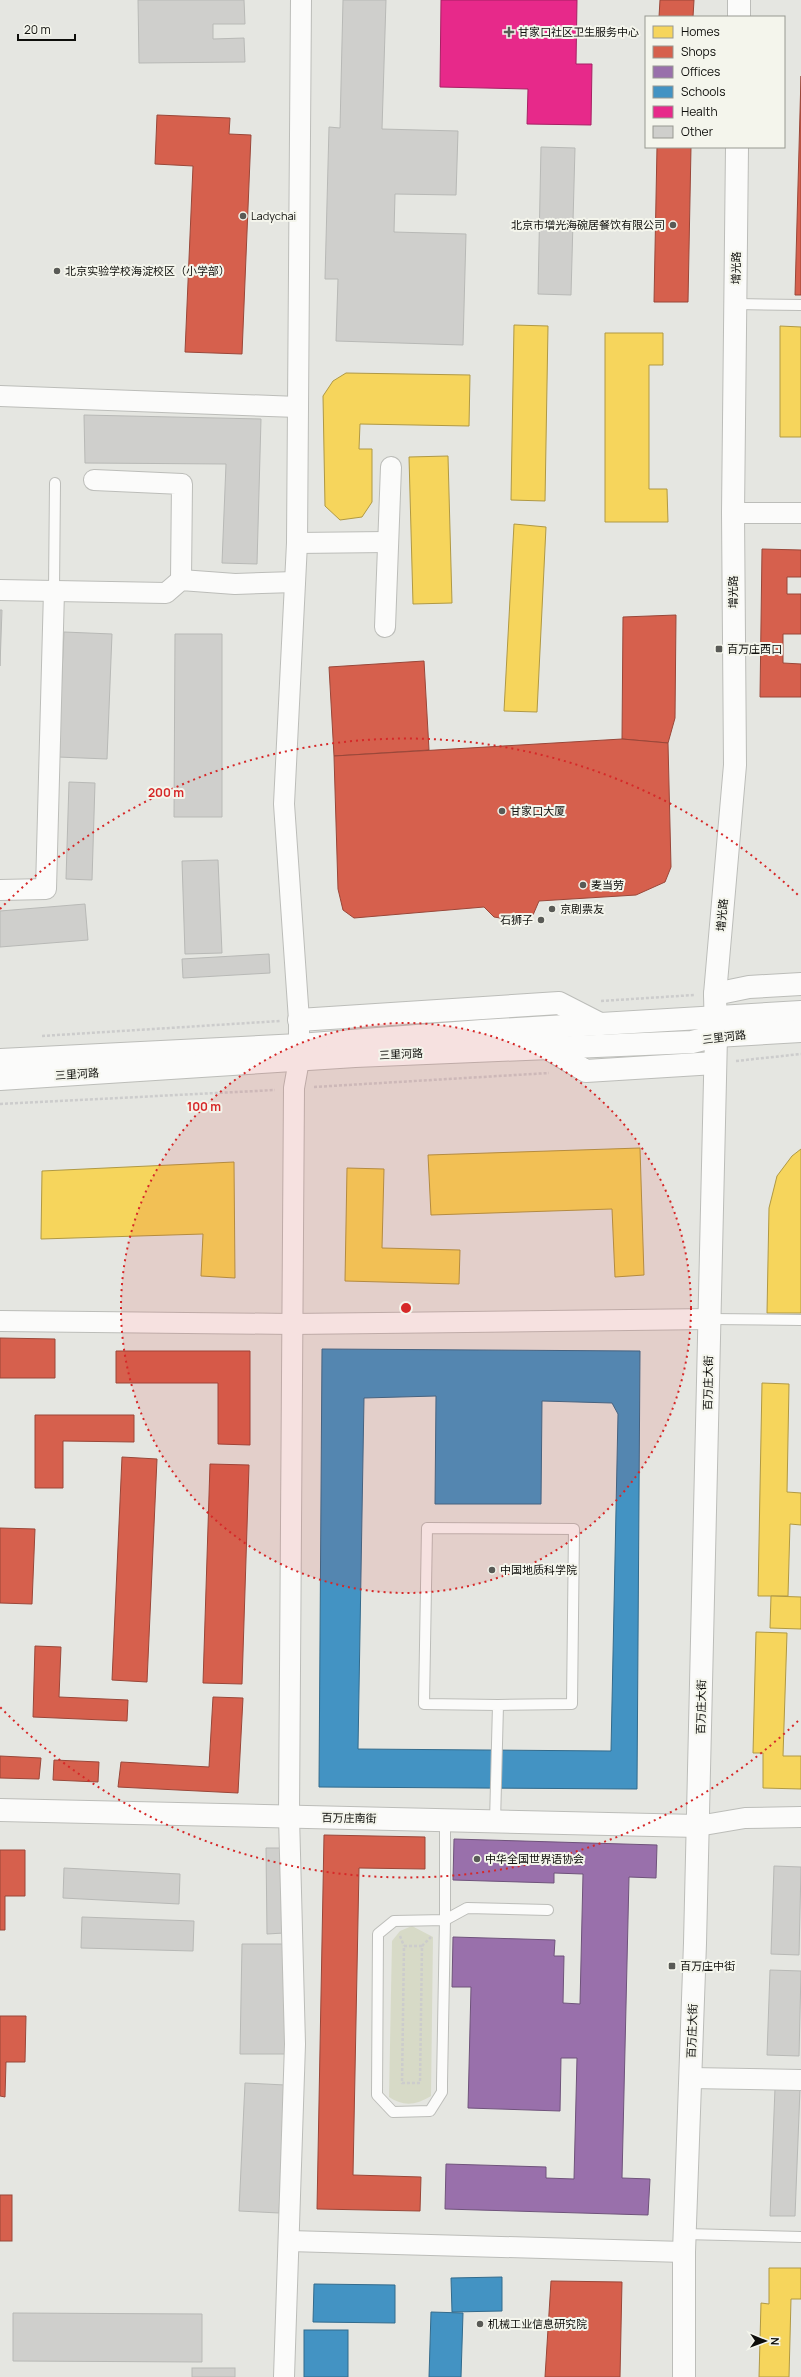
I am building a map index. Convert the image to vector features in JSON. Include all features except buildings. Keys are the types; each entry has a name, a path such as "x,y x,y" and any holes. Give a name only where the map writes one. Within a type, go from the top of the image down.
{"main road":[{"path":"739,0 739,16"},
{"name":"增光路","path":"715,1027 715,994 735,765 733,513 737,148"},
{"path":"715,994 749,987 801,984"},
{"path":"299,1020 559,1003 600,1024"},
{"name":"三里河路","path":"0,1060 547,1048 692,1042 715,1027 801,1012"},
{"name":"三里河路","path":"0,1079 299,1053 600,1024 801,1031"},
{"name":"百万庄大街","path":"684,2377 685,2243 698,1826 710,1319 715,1027"},
{"path":"547,1048 586,1071 715,1063"},
{"name":"百万庄南街","path":"0,1810 698,1826"}],"street":[{"path":"284,2377 295,2044 289,1816 294,1088 299,1053 299,1020 284,804 297,543 301,0"},
{"path":"0,396 298,407"},
{"path":"384,627 391,467"},
{"path":"94,480 182,484 181,580"},
{"path":"733,513 801,513"},
{"path":"297,543 387,542"},
{"path":"0,590 166,593 181,580 235,584 295,582"},
{"path":"0,890 46,889 54,591"},
{"path":"0,1321 292,1324 710,1319"},
{"path":"698,1826 745,1818 801,1817"},
{"path":"690,2078 801,2080"},
{"path":"289,2241 685,2243"}],"lane":[{"path":"736,304 801,305"},
{"path":"54,591 55,483"},
{"path":"710,1319 801,1320"},
{"path":"427,1528 574,1529 572,1704 498,1705 424,1704 427,1528"},
{"path":"496,1822 498,1705"},
{"path":"445,1820 445,1920 442,2092 430,2111 393,2112 377,2095 378,1934 394,1921 445,1920 467,1908 548,1910"},
{"path":"685,2243 801,2237"}],"path":[{"path":"598,1001 715,994"},
{"path":"39,1036 299,1020"},
{"path":"715,1063 801,1054"},
{"path":"404,1946 422,1946 420,2083 402,2083 404,1946"}],"green space":[{"path":"412,1926 433,1937 431,2096 410,2104 394,2100 389,2097 392,1941 400,1931"}],"place":[{"name":"甘家口社区卫生服务中心","path":"509,32"},
{"name":"Ladychai","path":"243,216"},
{"name":"北京市增光海碗居餐饮有限公司","path":"673,225"},
{"name":"北京实验学校海淀校区（小学部）","path":"57,271"},
{"name":"百万庄西口","path":"719,649"},
{"name":"甘家口大厦","path":"502,811"},
{"name":"麦当劳","path":"583,885"},
{"name":"京剧票友","path":"552,909"},
{"name":"石狮子","path":"541,920"},
{"name":"中国地质科学院","path":"492,1570"},
{"name":"中华全国世界语协会","path":"477,1859"},
{"name":"百万庄中街","path":"672,1966"},
{"name":"机械工业信息研究院","path":"480,2324"}]}
